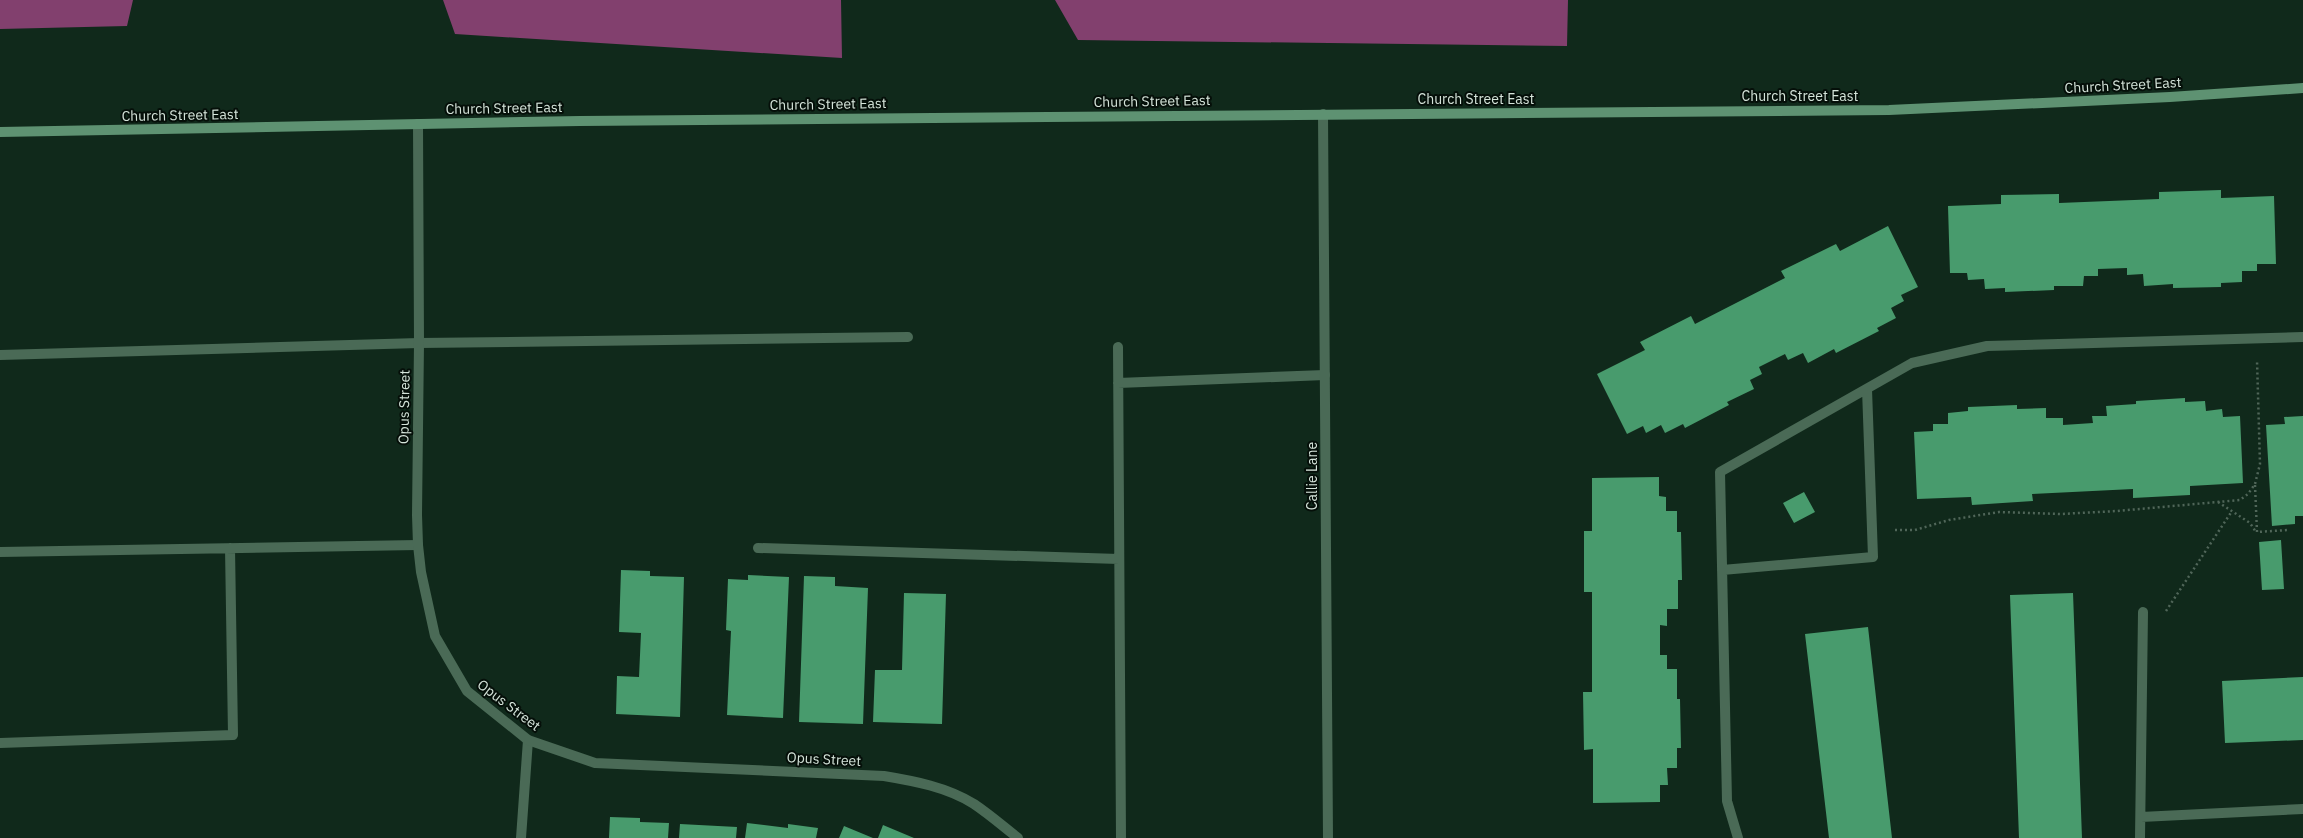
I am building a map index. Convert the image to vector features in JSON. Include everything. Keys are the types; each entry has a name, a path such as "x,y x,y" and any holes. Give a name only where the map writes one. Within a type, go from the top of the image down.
{"main road":[{"name":"Church Street East","path":"0,132 418,124 1323,114 1889,110 2170,97 2303,88"}],"street":[{"name":"Callie Lane","path":"1323,114 1328,838"},
{"name":"Opus Street","path":"418,124 419,343 416,457 418,545 421,572 435,636 467,692 528,740 595,763 884,776 915,781 947,791 973,804 1018,838"},
{"path":"0,356 419,343 908,337"},
{"path":"1738,838 1727,801 1720,472 1912,363 1987,346 2303,337"},
{"path":"1118,347 1121,838"},
{"path":"1118,383 1325,375"},
{"path":"1722,570 1874,557 1867,388"},
{"path":"0,552 418,545"},
{"path":"0,743 233,735 230,548"},
{"path":"758,548 1120,559"},
{"path":"2140,838 2144,614"},
{"path":"521,838 528,740"},
{"path":"2141,817 2303,809"}],"path":[{"path":"2256,338 2260,464 2255,484 2257,532"},
{"path":"1872,529 1915,530 1949,520 1999,512 2061,514 2240,500 2248,494 2255,484"},
{"path":"2218,502 2250,523 2257,532"},
{"path":"2144,614 2163,615 2232,511"},
{"path":"2257,532 2288,530"}],"shaded area":[{"path":"0,0 133,0 127,26 0,29"},
{"path":"443,0 841,0 842,58 455,34"},
{"path":"1055,0 1568,0 1567,46 1078,40"}],"building":[{"path":"2221,190 2221,198 2274,196 2276,264 2257,264 2257,271 2242,271 2242,282 2221,283 2221,287 2173,288 2173,284 2144,286 2143,274 2127,275 2127,268 2098,269 2098,276 2084,276 2083,286 2054,286 2054,290 2005,292 2005,288 1985,289 1984,279 1968,280 1967,273 1950,273 1948,206 2001,204 2001,195 2059,194 2059,203 2159,199 2159,192"},
{"path":"1888,226 1918,287 1901,295 1904,301 1891,308 1896,318 1877,328 1879,331 1836,353 1834,349 1808,363 1803,353 1788,360 1785,354 1759,367 1762,374 1750,380 1754,389 1727,402 1729,405 1685,428 1683,424 1665,433 1661,425 1646,433 1643,426 1627,434 1597,374 1645,350 1640,342 1691,316 1695,324 1785,278 1781,271 1836,244 1840,251"},
{"path":"2185,398 2185,402 2205,401 2206,411 2222,409 2223,417 2240,416 2243,483 2190,486 2190,495 2133,498 2133,489 2032,494 2033,501 1972,505 1971,497 1917,499 1914,432 1933,431 1933,424 1948,424 1948,413 1968,411 1968,407 2017,405 2017,409 2046,408 2046,418 2063,418 2063,425 2093,423 2092,416 2107,416 2106,406 2136,404 2136,401"},
{"path":"2303,416 2303,516 2295,516 2295,524 2272,526 2266,425 2285,424 2284,417"},
{"path":"1659,477 1659,496 1666,497 1666,511 1677,511 1677,532 1681,532 1682,580 1678,580 1678,609 1667,609 1667,626 1660,625 1660,655 1667,655 1667,669 1677,669 1677,699 1680,699 1681,748 1677,748 1677,768 1667,768 1668,785 1660,785 1660,802 1593,803 1593,749 1584,750 1583,692 1592,692 1592,592 1584,592 1584,531 1592,531 1592,478"},
{"path":"1804,492 1815,512 1794,523 1783,503"},
{"path":"2281,540 2284,589 2262,590 2259,542"},
{"path":"621,570 650,571 650,576 684,577 680,717 616,714 617,676 639,677 641,633 619,632"},
{"path":"748,575 789,577 783,718 727,715 731,631 726,630 728,579 748,580"},
{"path":"804,576 835,577 835,586 868,588 863,724 799,722"},
{"path":"904,593 946,594 942,724 873,722 875,670 902,670"},
{"path":"2073,593 2082,838 2019,838 2010,595"},
{"path":"1868,627 1892,838 1829,838 1805,634"},
{"path":"2303,677 2303,740 2225,743 2222,681"},
{"path":"610,817 640,818 640,822 669,823 668,838 609,838"},
{"path":"747,823 788,828 788,824 818,828 816,838 745,838"},
{"path":"680,824 737,827 736,838 679,838"},
{"path":"883,825 914,838 878,838"},
{"path":"844,826 873,838 839,838"}]}
